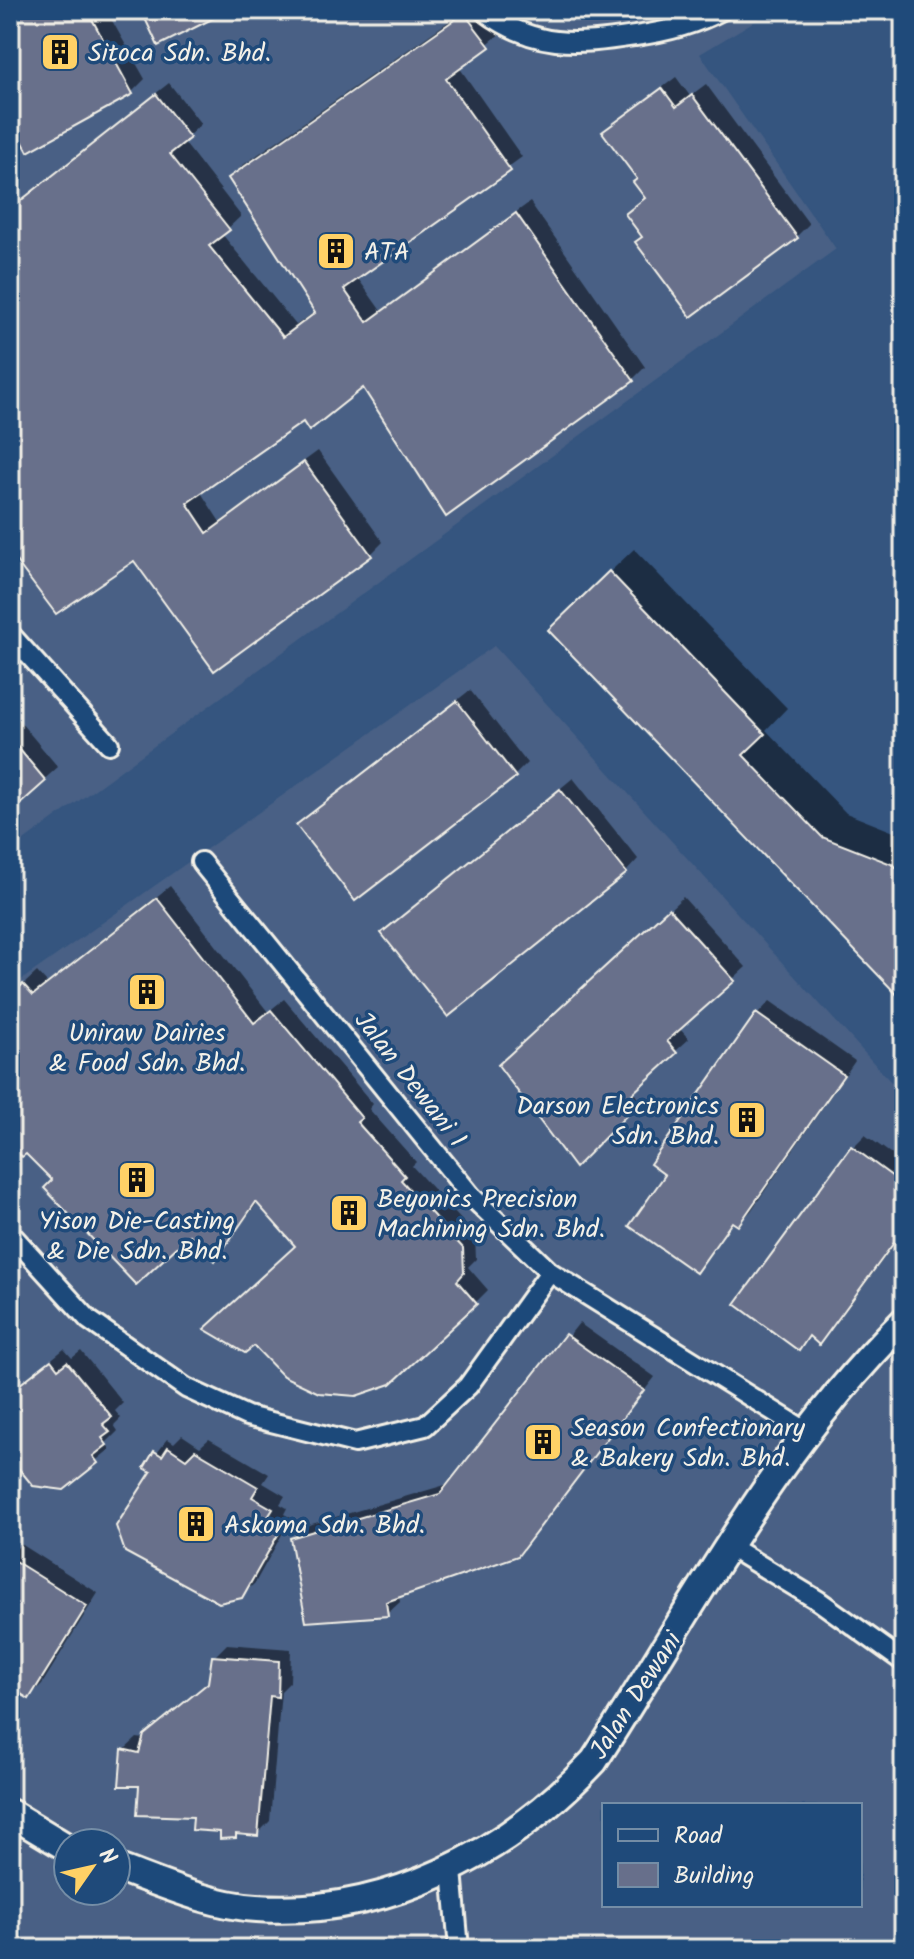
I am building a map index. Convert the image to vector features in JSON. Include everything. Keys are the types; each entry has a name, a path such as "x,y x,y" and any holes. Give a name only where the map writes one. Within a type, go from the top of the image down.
{"street":[{"path":"483,10 523,34 587,45 667,31 722,10"},
{"path":"10,634 109,744"},
{"name":"Jalan Dewani 1","path":"201,862 472,1197 550,1272 807,1432"},
{"path":"10,1233 89,1320 186,1388 247,1416 355,1443 425,1426 468,1386 550,1272"},
{"name":"Jalan Dewani","path":"132,1873 181,1891 256,1908 322,1905 386,1893 452,1870 524,1826 561,1796 594,1761 807,1432 870,1354 904,1321"},
{"path":"730,1547 819,1601 904,1662"},
{"path":"10,1813 52,1838"},
{"path":"452,1870 459,1949"}],"shaded area":[{"path":"10,10 773,10 700,54 836,249 10,851"},
{"path":"494,646 891,1082 904,1076 904,1949 10,1949 10,988"}],"building":[{"name":"Sitoca Sdn. Bhd.","path":"10,10 87,10 133,94 28,152 10,118"},
{"path":"141,10 230,10 158,46"},
{"path":"464,13 490,47 446,79 511,171 344,289 367,322 516,213 634,381 446,517 363,388 309,431 303,422 187,503 207,533 304,462 372,556 214,671 134,561 56,614 10,553 10,209 156,94 190,138 170,154 230,230 209,246 283,337 315,313 228,178"},
{"path":"662,88 676,107 692,95 798,238 691,317 635,242 642,237 625,214 645,198 633,182 637,179 602,132"},
{"path":"609,571 765,734 743,755 822,837 894,865 904,876 904,1002 548,630"},
{"path":"457,701 516,777 355,901 296,825"},
{"path":"10,738 46,781 10,813"},
{"path":"560,789 627,873 448,1017 381,933"},
{"path":"157,898 254,1023 271,1010 362,1118 357,1122 405,1176 401,1180 463,1248 464,1273 457,1281 477,1304 391,1384 356,1396 319,1393 283,1376 254,1346 245,1353 204,1329 295,1246 256,1202 215,1261 190,1235 136,1285 44,1188 52,1180 26,1154 22,1157 10,1144 10,996 23,984 33,995"},
{"name":"Beyonics Precision Machining Sdn. Bhd.","path":"669,908 735,981 667,1041 677,1053 621,1104 628,1114 575,1168 498,1065"},
{"name":"Darson Electronics Sdn. Bhd.","path":"756,1013 844,1075 738,1226 732,1222 696,1273 629,1226 665,1175 650,1164"},
{"path":"851,1146 904,1185 904,1229 819,1345 809,1336 799,1351 735,1304"},
{"name":"Season Confectionary & Bakery Sdn. Bhd.","path":"565,1334 644,1390 518,1556 386,1602 388,1616 306,1622 290,1538 440,1494"},
{"path":"51,1360 58,1369 67,1362 112,1417 103,1424 110,1432 102,1438 107,1445 93,1456 98,1463 64,1490 33,1486 10,1458 10,1392"},
{"name":"Askoma Sdn. Bhd.","path":"168,1447 186,1459 195,1450 258,1487 252,1497 273,1509 268,1517 276,1521 273,1527 280,1531 242,1598 219,1603 125,1552 116,1526 151,1472 144,1468 154,1451 162,1456"},
{"path":"10,1558 87,1606 29,1699 10,1687"},
{"path":"212,1656 279,1661 278,1697 270,1696 258,1836 236,1834 236,1838 220,1839 220,1832 192,1830 193,1817 137,1815 139,1786 119,1786 122,1749 139,1753 144,1735 208,1683"}],"place":[{"name":"Sitoca Sdn. Bhd.","path":"60,52"},
{"name":"ATA","path":"336,251"},
{"name":"Uniraw Dairies & Food Sdn. Bhd.","path":"147,992"},
{"name":"Darson Electronics Sdn. Bhd.","path":"747,1120"},
{"name":"Yison Die-Casting & Die Sdn. Bhd.","path":"137,1180"},
{"name":"Beyonics Precision Machining Sdn. Bhd.","path":"349,1213"},
{"name":"Season Confectionary & Bakery Sdn. Bhd.","path":"543,1442"},
{"name":"Askoma Sdn. Bhd.","path":"196,1524"}]}
